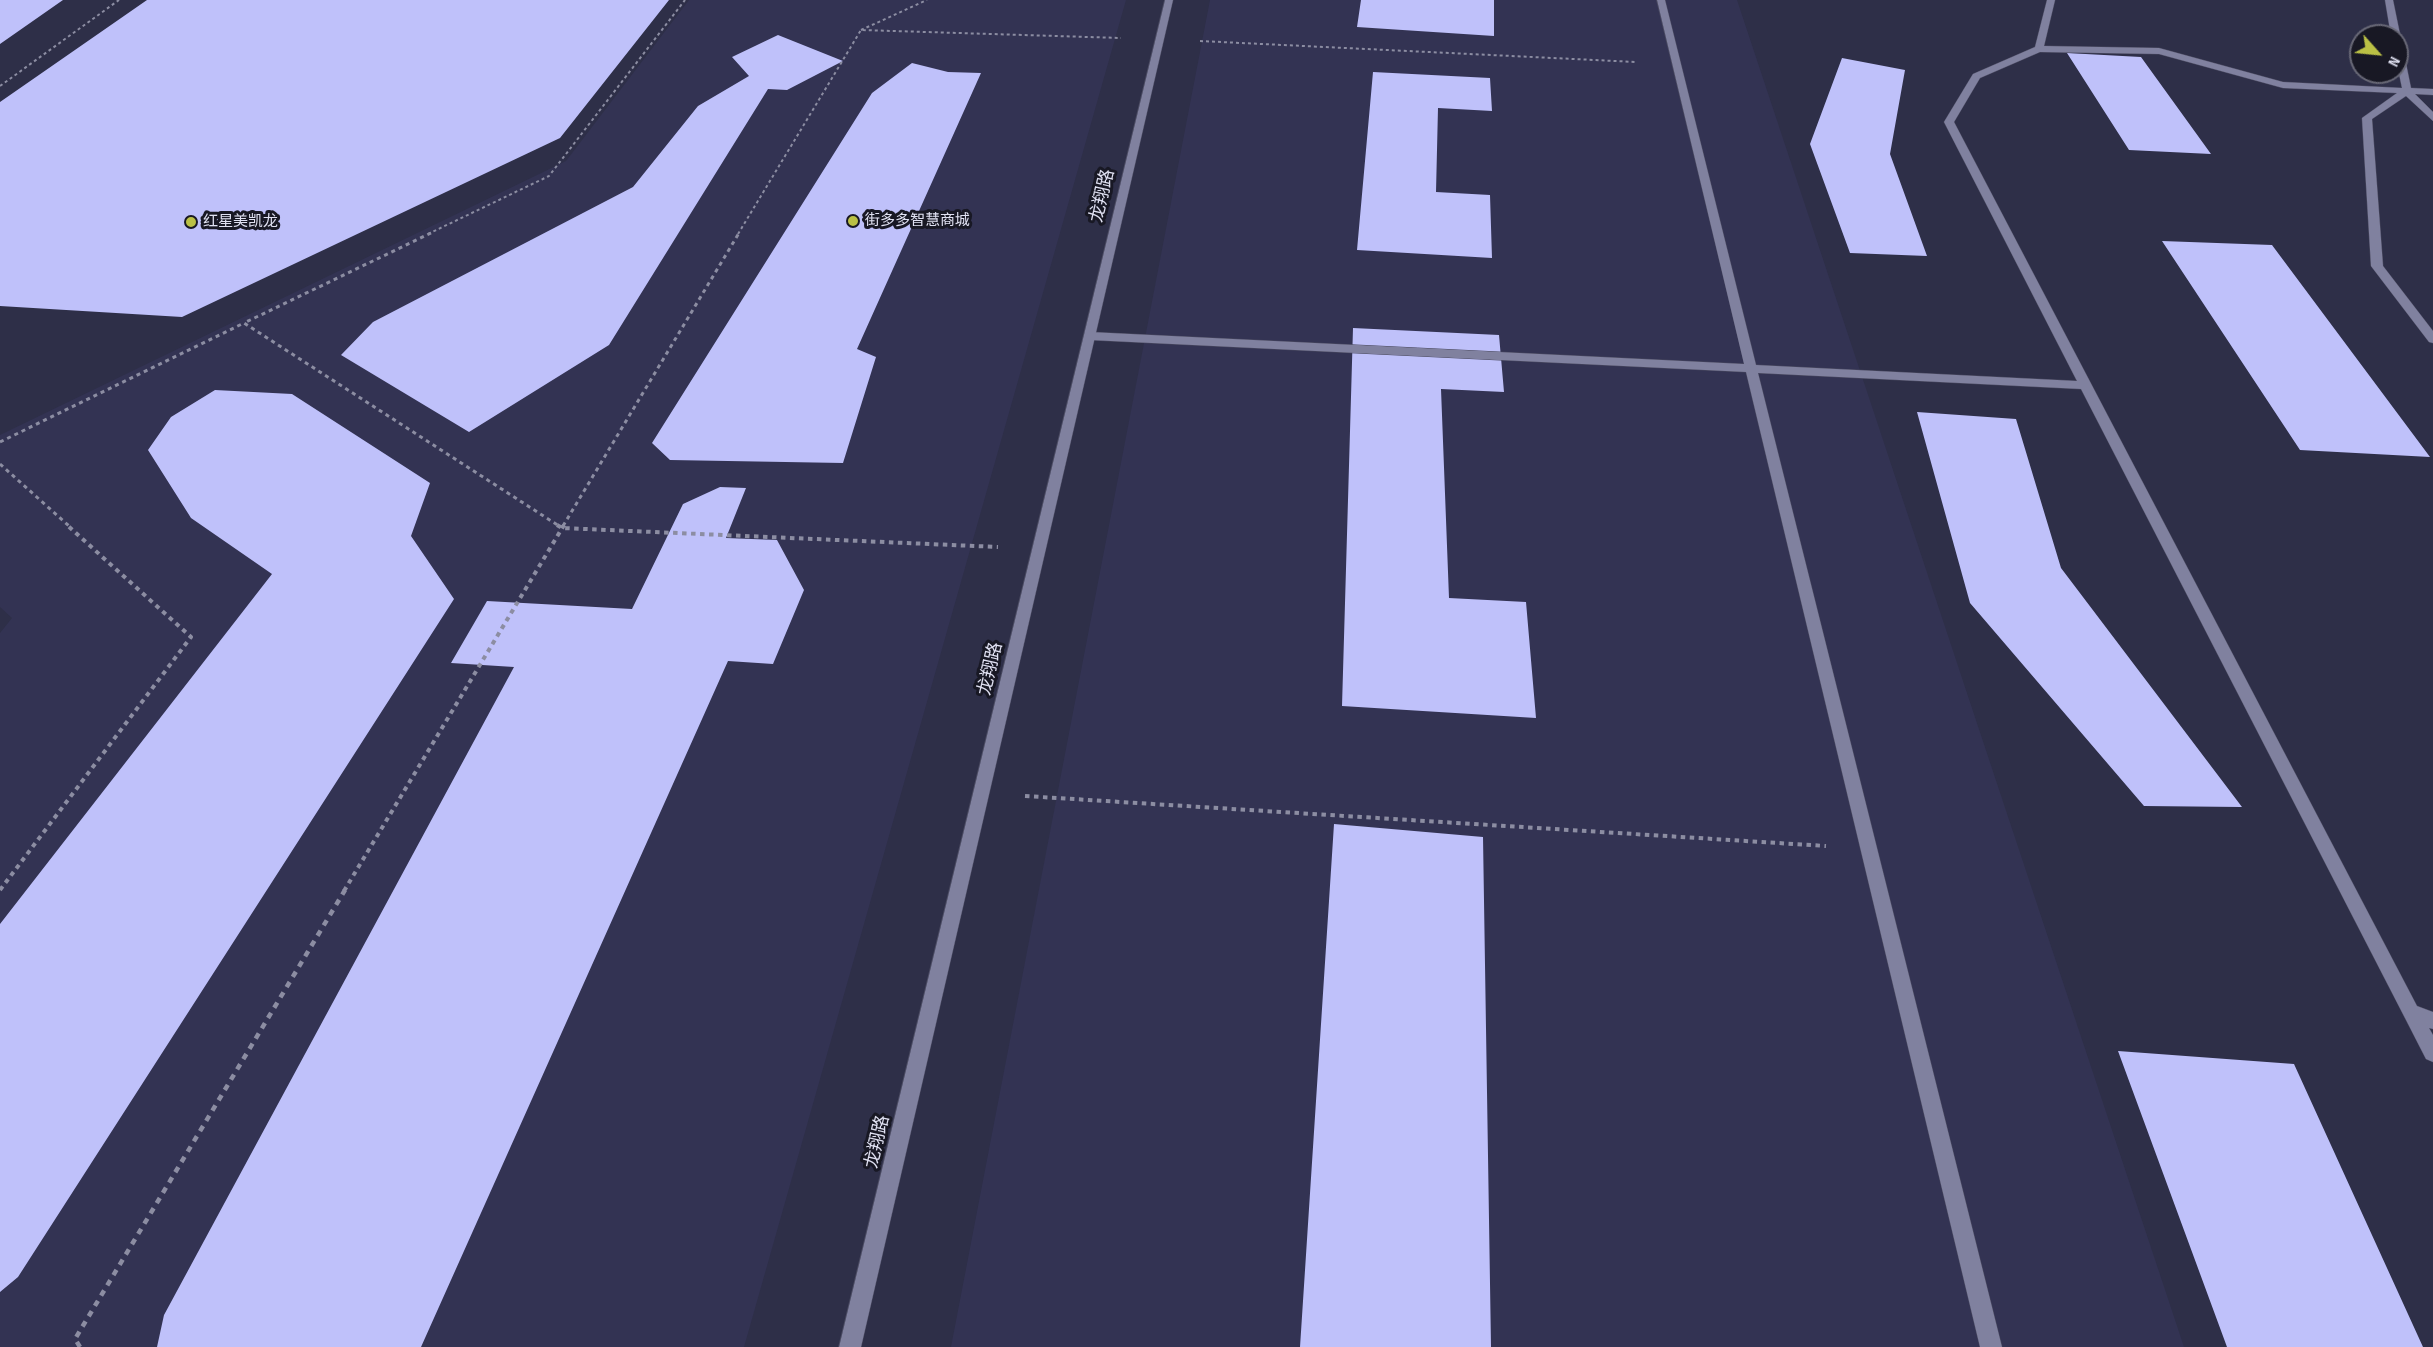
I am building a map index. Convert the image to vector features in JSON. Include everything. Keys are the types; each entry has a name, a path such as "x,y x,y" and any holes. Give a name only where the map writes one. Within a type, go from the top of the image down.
{"street":[{"name":"龙翔路","path":"850,1347 1169,0"},
{"path":"1661,0 1991,1347"},
{"path":"2039,49 2051,0"},
{"path":"2389,0 2394,24"},
{"path":"2433,92 2283,85 2159,51 2039,49 1976,76 1949,122 2433,1053"},
{"path":"2406,84 2407,91 2433,118"},
{"path":"2407,91 2367,118 2377,266 2433,339"},
{"path":"1090,336 2085,385"},
{"path":"2411,1012 2433,1021"}],"path":[{"path":"0,86 119,0"},
{"path":"0,442 549,176 685,0"},
{"path":"80,1347 75,1339 861,30 927,0"},
{"path":"861,30 1160,39 1676,64"},
{"path":"244,324 562,528 1039,549"},
{"path":"0,464 191,637 0,890"},
{"path":"981,793 1869,849"}],"shaded area":[{"path":"689,0 1126,0 744,1347 0,1347 0,633 12,618 0,607 0,435 566,161"},
{"path":"1210,0 1737,0 2184,1347 951,1347"}],"building":[{"path":"0,0 63,0 0,44"},
{"name":"红星美凯龙","path":"147,0 669,0 560,138 182,317 0,306 0,102"},
{"path":"1361,0 1494,0 1494,36 1357,27"},
{"path":"778,35 843,61 787,90 768,89 609,345 469,432 341,355 373,322 633,187 698,106 749,76 732,57"},
{"path":"2067,53 2141,57 2211,154 2129,150"},
{"path":"1842,58 1905,70 1890,154 1927,256 1850,253 1810,144"},
{"name":"街多多智慧商城","path":"912,63 948,72 981,73 857,349 876,357 843,463 670,460 652,443 872,93"},
{"path":"1373,72 1490,78 1492,111 1438,108 1436,192 1490,195 1492,258 1357,250"},
{"path":"2162,241 2272,245 2430,457 2300,450"},
{"path":"1353,328 1499,335 1504,392 1441,389 1449,598 1526,602 1536,718 1342,706"},
{"path":"215,390 292,394 430,483 411,536 454,599 18,1277 0,1292 0,924 272,574 191,518 148,450 171,417"},
{"path":"1917,412 2016,419 2061,568 2242,807 2144,806 1970,603"},
{"path":"720,487 746,488 726,538 777,540 804,590 773,664 728,661 421,1347 157,1347 164,1315 514,667 451,663 487,601 632,609 683,504"},
{"path":"1334,824 1483,837 1491,1347 1300,1347"},
{"path":"2118,1051 2294,1064 2423,1347 2227,1347"}],"place":[{"name":"街多多智慧商城","path":"853,221"},
{"name":"红星美凯龙","path":"191,222"}]}
